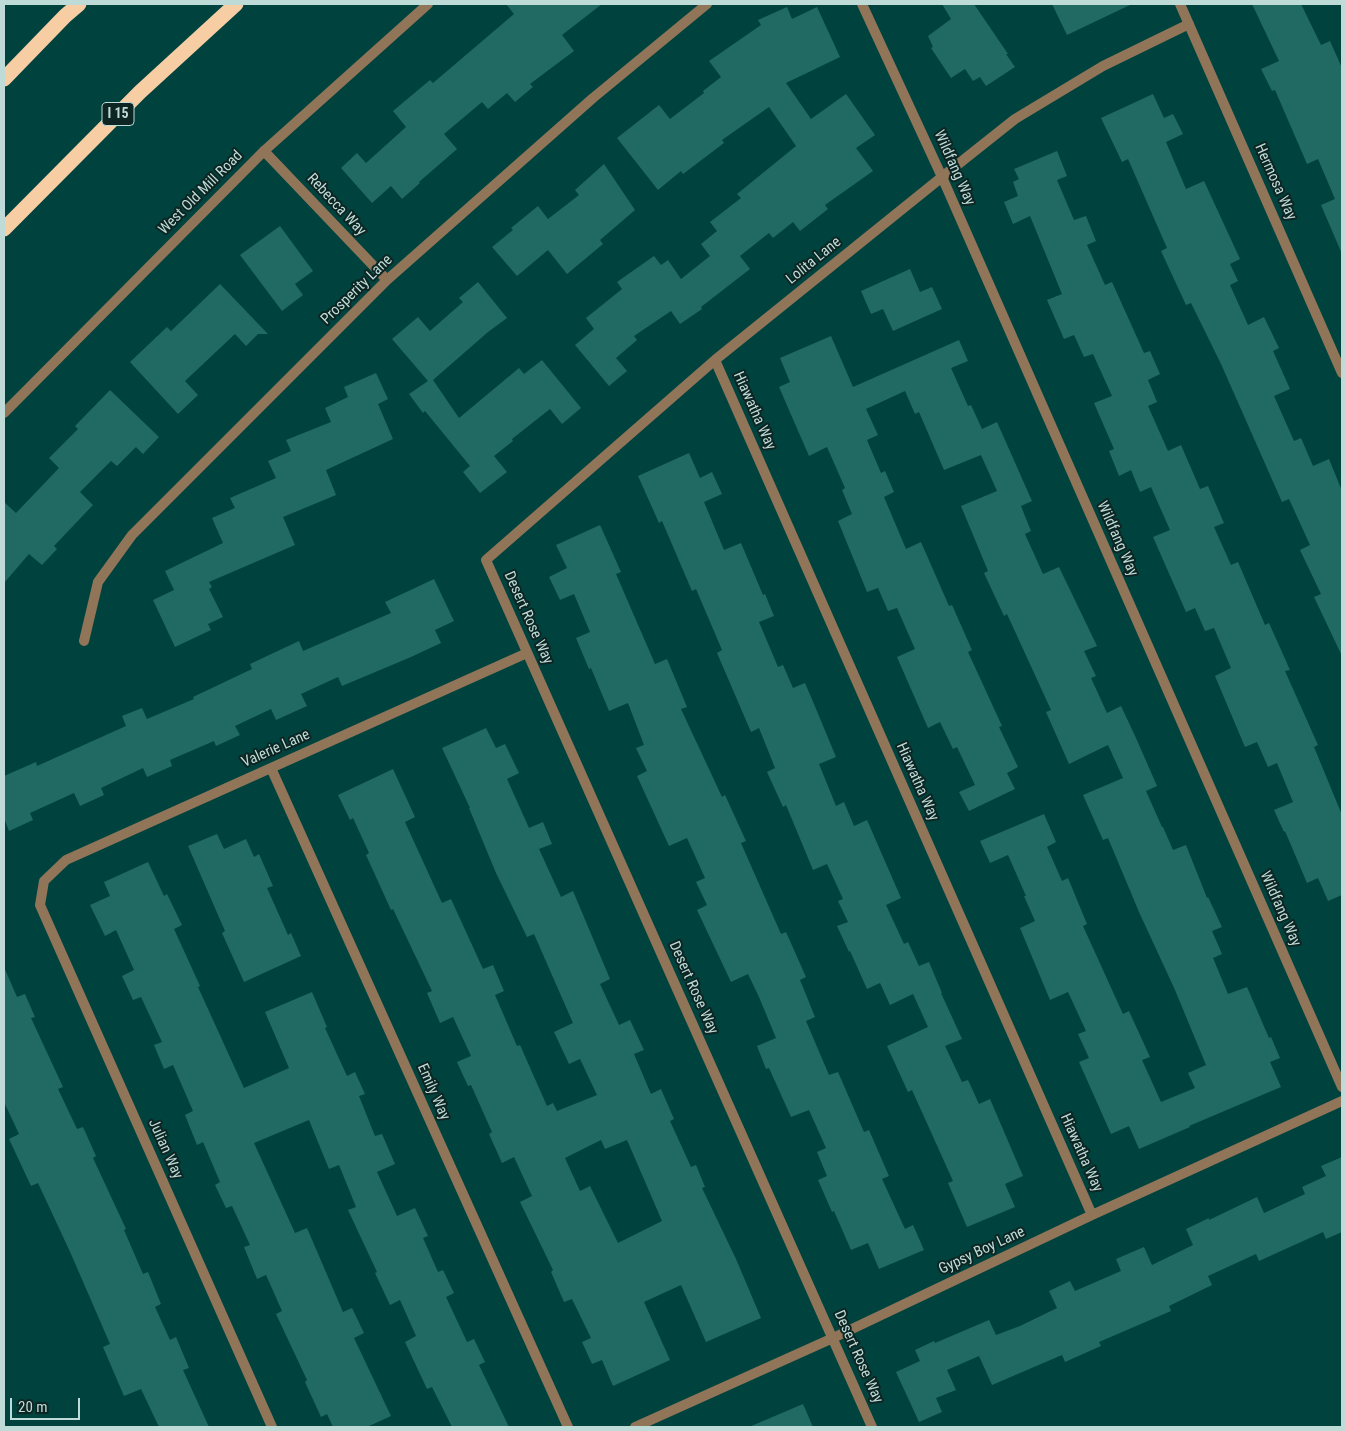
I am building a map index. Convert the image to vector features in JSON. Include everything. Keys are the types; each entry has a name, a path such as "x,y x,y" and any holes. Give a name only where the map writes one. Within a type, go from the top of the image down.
{"highway":[{"path":"4,79 79,4"},
{"name":"I 15","path":"4,228 140,92 236,4"}],"street":[{"name":"West Old Mill Road","path":"4,413 264,151 428,4"},
{"name":"Prosperity Lane","path":"84,641 98,582 132,536 387,280 593,98 707,4"},
{"name":"Wildfang Way","path":"862,4 942,177 1342,1087"},
{"name":"Hermosa Way","path":"1180,4 1342,372"},
{"name":"Lolita Lane","path":"486,560 715,360 1015,120 1103,66 1189,24"},
{"name":"Rebecca Way","path":"264,151 387,280"},
{"name":"Hiawatha Way","path":"715,360 1092,1215"},
{"name":"Desert Rose Way","path":"486,560 872,1427"},
{"name":"Valerie Lane","path":"44,881 66,860 527,653"},
{"name":"Emily Way","path":"271,768 568,1427"},
{"name":"Julian Way","path":"44,881 40,905 272,1427"},
{"name":"Gypsy Boy Lane","path":"635,1427 833,1338 1092,1215 1342,1101"}],"building":[{"path":"506,4 602,4 562,35 574,51 530,84 533,87 515,102 507,93 488,109 482,102 444,134 457,149 420,183 402,199 391,186 372,203 341,168 357,153 366,163 406,127 393,111 430,80 433,83 514,14"},
{"path":"942,4 974,4 1015,67 986,86 980,77 973,81 965,69 951,78 931,48 933,47 928,36 951,19"},
{"path":"1052,4 1132,4 1067,35"},
{"path":"1252,4 1301,4 1321,45 1330,41 1342,68 1342,254 1321,205 1335,199 1318,159 1307,164 1275,90 1272,91 1261,69 1279,61"},
{"path":"787,7 792,19 817,7 840,57 786,83 811,119 846,94 875,135 856,148 873,171 825,205 828,209 800,231 793,222 773,238 769,233 740,256 750,269 701,307 702,309 680,324 671,311 634,336 637,340 616,358 627,371 609,386 575,345 594,329 586,318 622,289 617,282 654,256 661,265 668,260 681,279 710,256 701,244 717,231 710,222 741,198 737,194 796,146 769,107 722,140 724,143 683,174 681,171 658,190 617,138 659,105 670,119 704,93 703,91 721,77 709,61 761,25 758,20"},
{"path":"1153,94 1164,118 1173,114 1183,134 1166,142 1186,189 1204,181 1240,259 1230,264 1238,281 1230,285 1248,325 1264,317 1279,348 1273,351 1290,389 1274,396 1294,441 1301,438 1313,466 1329,459 1342,491 1342,656 1314,597 1321,594 1300,550 1310,545 1289,499 1282,502 1221,364 1191,303 1186,305 1161,251 1167,248 1128,159 1122,162 1101,118"},
{"path":"1057,151 1067,176 1057,180 1074,220 1086,216 1096,241 1087,245 1105,285 1112,282 1144,353 1150,351 1160,374 1148,380 1157,402 1148,406 1168,451 1181,445 1200,489 1208,486 1224,523 1214,527 1231,565 1238,562 1265,625 1269,623 1290,670 1285,671 1318,745 1314,747 1342,815 1342,895 1328,901 1318,878 1307,883 1274,810 1293,802 1277,763 1268,767 1257,742 1245,747 1215,676 1231,668 1214,628 1205,631 1195,608 1186,612 1153,537 1170,530 1151,487 1140,492 1131,470 1119,476 1109,451 1114,449 1094,403 1112,396 1093,354 1084,357 1074,335 1064,339 1047,300 1062,294 1030,216 1013,224 1004,202 1018,196 1013,182 1019,179 1014,169"},
{"path":"604,164 635,210 600,240 603,244 567,274 548,250 517,276 492,247 513,230 511,228 538,206 548,219 579,195 575,190"},
{"path":"280,226 313,271 295,284 303,295 282,311 240,255"},
{"path":"910,269 920,292 932,287 942,309 893,331 883,309 871,314 861,291"},
{"path":"478,282 507,318 433,380 459,418 519,368 524,374 542,360 581,408 562,424 550,409 512,439 513,441 494,456 507,472 480,493 463,472 470,466 425,411 423,413 409,394 428,381 392,339 418,317 430,331 463,302 459,298"},
{"path":"220,284 268,334 258,334 246,346 235,334 185,381 198,395 178,414 130,362 167,327 171,331"},
{"path":"831,336 853,387 959,340 968,361 951,368 968,406 971,405 982,429 997,422 1032,501 1021,506 1031,531 1025,534 1043,574 1059,567 1097,646 1084,651 1096,676 1091,678 1107,713 1121,706 1157,786 1146,791 1173,850 1186,845 1207,898 1222,927 1212,931 1222,954 1213,958 1228,994 1247,987 1269,1038 1271,1037 1280,1058 1270,1062 1281,1087 1139,1149 1129,1126 1111,1134 1079,1062 1089,1058 1078,1034 1086,1031 1068,992 1050,1000 1020,928 1035,921 1008,855 990,863 980,841 1044,814 1056,842 1047,847 1062,881 1068,878 1087,924 1083,926 1123,1014 1129,1011 1150,1057 1142,1060 1161,1102 1195,1088 1188,1073 1206,1065 1108,838 1103,840 1083,795 1123,778 1108,745 1069,764 1046,712 1051,710 1007,614 1004,616 984,573 988,571 961,506 997,491 981,455 944,470 919,412 915,414 905,391 866,409 878,435 867,440 881,473 885,471 894,492 884,497 906,549 921,542 949,606 952,605 972,650 968,652 1002,726 999,727 1018,767 1007,773 1015,789 969,811 959,792 975,785 957,747 953,749 940,722 928,728 897,657 915,649 897,608 888,611 878,588 867,592 838,521 852,514 842,490 845,488 827,447 809,456 779,387 790,382 780,358"},
{"path":"376,373 388,399 378,404 393,439 326,470 336,495 283,517 295,545 209,582 212,587 209,589 223,617 208,624 211,630 175,647 153,600 174,590 165,571 223,543 212,518 235,508 230,498 276,478 268,461 291,451 286,440 331,422 325,408 348,397 344,387"},
{"path":"110,390 159,437 143,454 136,447 117,466 111,461 80,492 93,505 54,546 57,549 42,565 29,554 4,583 4,502 16,513 59,468 49,458 78,429 75,426"},
{"path":"689,453 700,478 712,472 722,494 704,502 724,550 741,543 763,595 765,594 774,616 759,622 778,667 783,665 793,688 805,683 814,704 836,757 819,764 836,806 844,802 854,826 867,820 901,898 886,905 904,944 908,942 919,966 929,962 962,1039 945,1046 962,1082 968,1080 979,1104 990,1099 1023,1176 1005,1184 1015,1207 967,1227 948,1183 953,1181 912,1090 908,1092 887,1046 928,1027 913,994 890,1005 880,983 867,989 837,926 848,922 838,901 843,899 827,864 813,870 786,805 783,807 767,772 775,768 759,728 751,732 717,653 722,650 696,589 692,591 662,521 659,523 638,476"},
{"path":"600,525 621,572 616,574 655,664 667,659 687,707 681,709 722,797 725,795 746,841 741,843 781,934 786,932 806,977 800,980 815,1017 806,1021 829,1075 838,1072 864,1132 869,1130 889,1176 882,1179 905,1229 913,1225 924,1250 879,1269 868,1243 851,1250 834,1211 832,1212 818,1180 827,1176 817,1152 826,1148 809,1110 791,1117 769,1068 766,1069 757,1046 776,1038 759,997 748,974 731,982 697,910 707,905 696,882 705,878 687,838 669,846 637,776 647,771 636,748 644,745 628,703 609,711 576,638 590,632 574,594 560,600 549,577 567,568 556,545"},
{"path":"434,579 454,621 435,630 441,643 342,686 338,677 301,694 307,706 276,720 271,709 235,726 240,735 216,746 214,741 170,760 172,766 147,777 143,768 101,788 104,795 80,806 74,793 30,813 33,820 9,831 4,818 4,776 36,762 37,766 126,726 122,716 142,708 147,719 194,699 193,697 252,669 250,664 299,641 303,651 391,613 385,602"},
{"path":"486,728 496,748 505,744 519,773 507,779 529,828 543,822 552,844 539,849 561,897 573,891 610,979 600,984 619,1025 630,1020 644,1050 634,1054 651,1094 661,1089 674,1119 670,1121 691,1167 696,1165 705,1187 702,1188 736,1259 761,1318 706,1342 681,1285 644,1302 670,1360 613,1386 602,1360 592,1364 582,1342 591,1338 572,1299 564,1302 551,1272 553,1270 520,1202 532,1196 514,1157 502,1163 489,1134 492,1132 471,1085 468,1086 457,1062 471,1056 453,1017 440,1023 427,993 432,991 393,909 391,910 366,855 369,853 353,818 350,820 338,795 393,769 415,817 405,822 442,903 451,899 483,969 493,965 504,991 495,995 517,1046 520,1045 547,1106 553,1103 557,1111 597,1095 580,1059 569,1064 554,1032 573,1023 534,934 527,937 496,873 470,808 442,748","holes":["601,1140 605,1149 627,1140 662,1221 618,1243 590,1186 580,1191 565,1158"]},
{"path":"217,834 224,849 246,839 254,857 259,854 273,886 267,888 288,935 291,933 301,956 244,982 222,933 225,931 188,846"},
{"path":"148,862 164,896 167,894 182,925 174,929 244,1088 289,1068 265,1012 312,992 327,1027 325,1028 347,1076 355,1072 365,1094 359,1096 375,1136 382,1134 395,1164 377,1172 397,1216 415,1208 428,1236 423,1238 438,1272 443,1270 454,1293 446,1297 467,1342 474,1339 485,1362 479,1365 509,1427 452,1427 432,1387 427,1389 405,1342 416,1336 400,1300 390,1305 348,1210 356,1207 339,1165 329,1169 309,1120 254,1143 295,1233 307,1228 343,1312 352,1308 364,1333 354,1338 391,1416 367,1427 333,1427 327,1414 321,1417 305,1382 307,1380 276,1314 282,1311 266,1275 257,1279 244,1247 250,1245 232,1206 226,1208 215,1185 220,1182 203,1142 197,1145 185,1115 193,1111 173,1065 164,1069 154,1045 162,1042 141,997 133,1000 122,976 134,970 116,930 105,936 90,905 110,896 104,882"},
{"path":"4,967 17,997 25,994 35,1017 31,1018 63,1087 58,1089 77,1129 83,1127 96,1156 93,1158 126,1229 124,1230 143,1274 148,1272 161,1304 155,1307 170,1340 176,1337 189,1368 183,1370 209,1427 159,1427 141,1389 124,1396 103,1347 110,1344 71,1254 38,1183 31,1186 9,1139 19,1134 4,1102"},
{"path":"1342,1157 1342,1232 1326,1239 1323,1232 1259,1261 1256,1254 1208,1276 1212,1285 1169,1306 1171,1311 1099,1342 1101,1346 1065,1362 1062,1355 992,1385 979,1356 947,1370 956,1390 936,1398 942,1412 919,1422 896,1372 920,1361 915,1350 989,1320 996,1335 1020,1326 1057,1308 1049,1291 1070,1281 1075,1291 1121,1271 1116,1259 1144,1247 1152,1265 1193,1245 1186,1229 1257,1197 1264,1213 1305,1194 1302,1187 1326,1176 1321,1166"},
{"path":"803,1404 813,1427 749,1427"}]}
